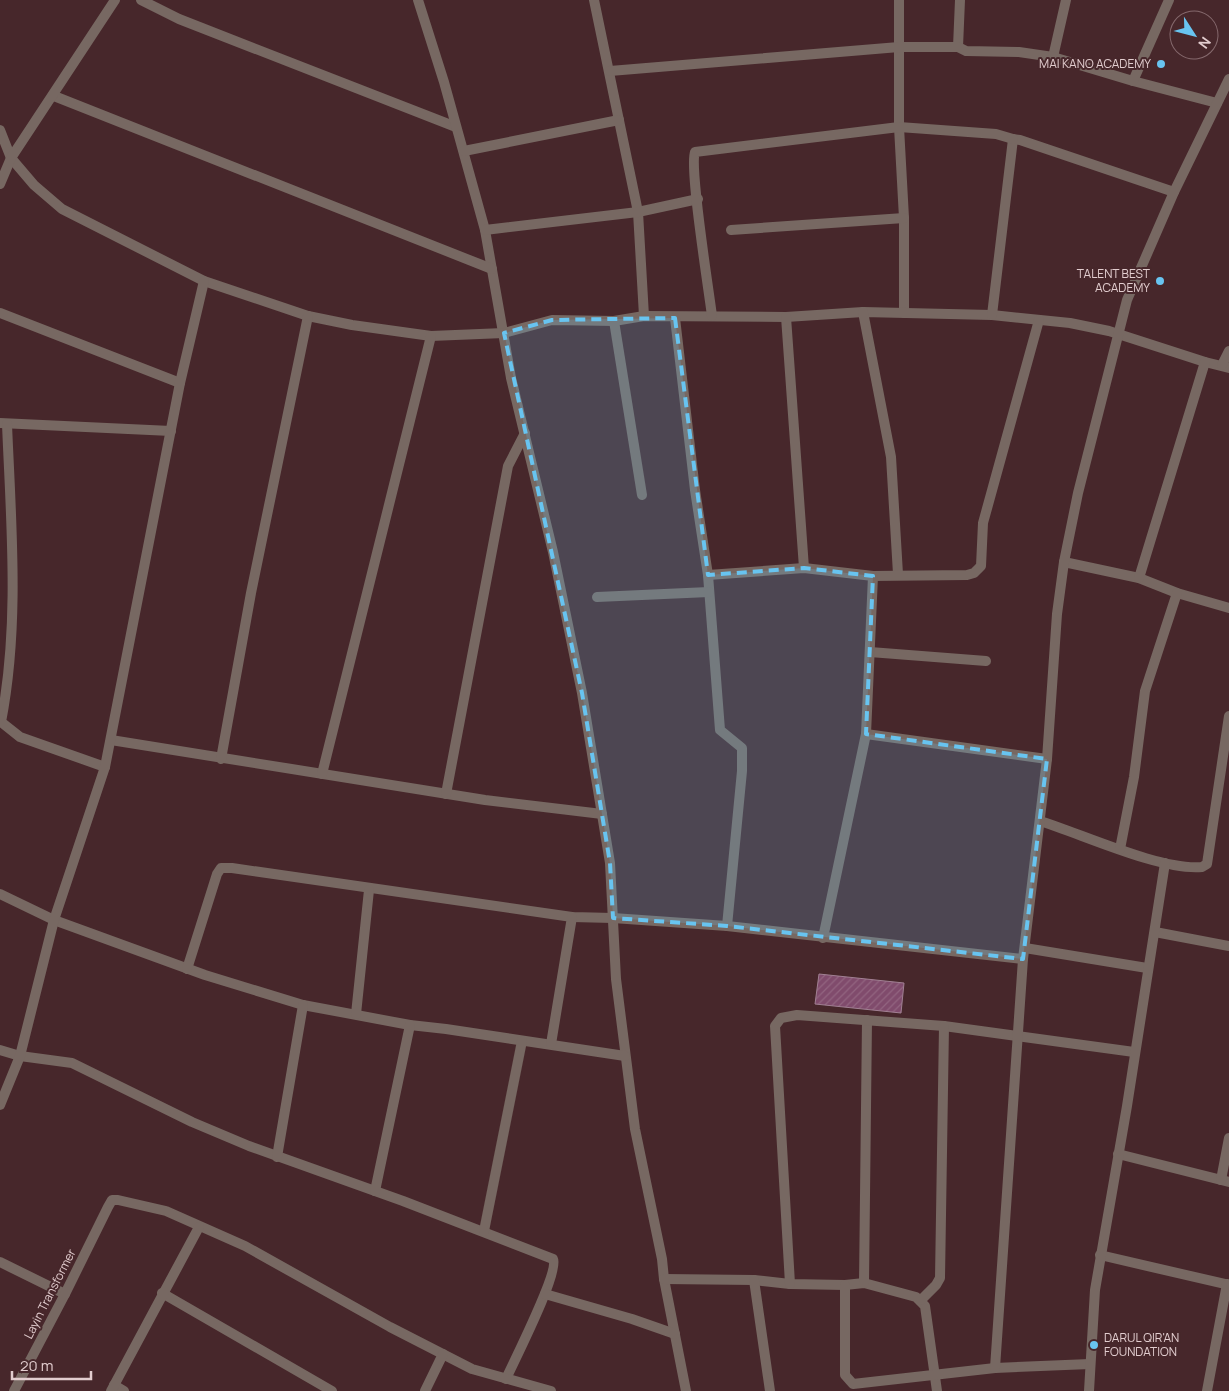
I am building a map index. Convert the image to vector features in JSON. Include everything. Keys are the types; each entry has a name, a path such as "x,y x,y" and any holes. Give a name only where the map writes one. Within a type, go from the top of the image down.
{"street":[{"path":"0,184 11,158 54,96 115,0"},
{"path":"141,0 179,19 456,127"},
{"path":"418,0 464,152 485,230 504,333 582,693 610,863 616,979 635,1129 662,1259 664,1279 686,1391"},
{"path":"594,0 638,212 644,316"},
{"path":"899,0 899,128 904,218 904,313"},
{"path":"958,47 960,0"},
{"path":"1053,57 1066,0"},
{"path":"1133,81 1169,0"},
{"path":"610,71 899,47 958,47 966,51 1019,52 1053,57 1133,81 1218,103"},
{"path":"995,1368 1023,959 1047,759 1057,614 1064,562 1078,493 1127,300 1174,192 1229,79"},
{"path":"54,96 492,269"},
{"path":"464,152 619,120"},
{"path":"712,316 694,154 702,149 899,128 996,134 1020,140 1174,192"},
{"path":"0,130 11,158 34,185 62,209 204,280 308,316 352,325 432,336 504,333 552,320 614,321 644,316 676,318 712,316 786,317 864,312 992,315 1070,323 1118,334 1205,362 1226,366 1229,350"},
{"path":"992,315 1013,139"},
{"path":"485,230 638,212 698,199"},
{"path":"731,230 904,218"},
{"path":"0,1105 20,1056 54,920 104,767 180,383 204,280"},
{"path":"864,312 891,457 898,574"},
{"path":"0,314 180,383"},
{"path":"221,759 250,593 308,316"},
{"path":"786,317 804,568"},
{"path":"676,318 695,490 708,575 720,730 742,748 742,772 728,926"},
{"path":"708,575 804,568 874,576 898,574 967,575 974,573 981,566 983,523 1039,320"},
{"path":"614,321 642,495"},
{"path":"322,774 432,336"},
{"path":"1139,578 1205,362"},
{"path":"104,767 20,737 1,722 7,691 13,594 4,424 171,432"},
{"path":"446,794 508,466 525,433"},
{"path":"1064,562 1139,578 1229,608"},
{"path":"823,938 866,734 874,576"},
{"path":"597,597 709,592"},
{"path":"1120,849 1134,777 1145,691 1177,592"},
{"path":"870,652 986,662"},
{"path":"1040,821 1165,863 1195,868 1207,864 1229,716"},
{"path":"866,734 1047,759"},
{"path":"110,740 446,794 602,814"},
{"path":"1089,1391 1095,1290 1100,1255 1127,1106 1147,968 1156,932 1165,863"},
{"path":"187,969 217,874 221,868 232,868 370,890 572,918 613,918 728,926 1023,959"},
{"path":"356,1014 370,890"},
{"path":"0,894 54,920 187,969 303,1005 410,1025 625,1056"},
{"path":"551,1044 572,918"},
{"path":"1156,932 1229,946"},
{"path":"1024,948 1147,968"},
{"path":"277,1157 303,1005"},
{"path":"790,1284 775,1026 780,1018 797,1015 944,1026 1134,1052"},
{"path":"864,1282 867,1020"},
{"path":"375,1191 410,1025"},
{"path":"921,1300 936,1286 940,1278 944,1026"},
{"path":"484,1231 522,1041"},
{"path":"0,1050 20,1056 72,1063 192,1122 277,1157 484,1231 553,1259 554,1266 545,1294 506,1379"},
{"path":"1118,1154 1225,1181 1229,1138"},
{"name":"Layin Transformer","path":"14,1391 112,1200 166,1210 199,1227"},
{"path":"124,1391 113,1388 162,1293 199,1227 259,1254 472,1369 551,1391"},
{"path":"1100,1255 1228,1284 1207,1391"},
{"path":"0,1262 65,1294"},
{"path":"664,1279 754,1280 790,1284 845,1285 864,1282 921,1300 926,1306 937,1391"},
{"path":"754,1280 770,1391"},
{"path":"845,1285 845,1375 852,1384 995,1368 1090,1364"},
{"path":"162,1293 332,1391"},
{"path":"545,1294 625,1316 675,1334"},
{"path":"425,1391 443,1354"}],"highlighted area":[{"path":"675,318 708,575 804,568 873,576 866,734 1047,759 1023,959 727,926 613,918 610,863 582,693 504,333 552,320"}],"building":[{"path":"819,974 904,983 901,1013 815,1004"}],"place":[{"name":"MAI KANO ACADEMY","path":"1161,64"},
{"name":"TALENT BEST ACADEMY","path":"1160,281"},
{"name":"DARUL QIR'AN FOUNDATION","path":"1094,1345"}]}
